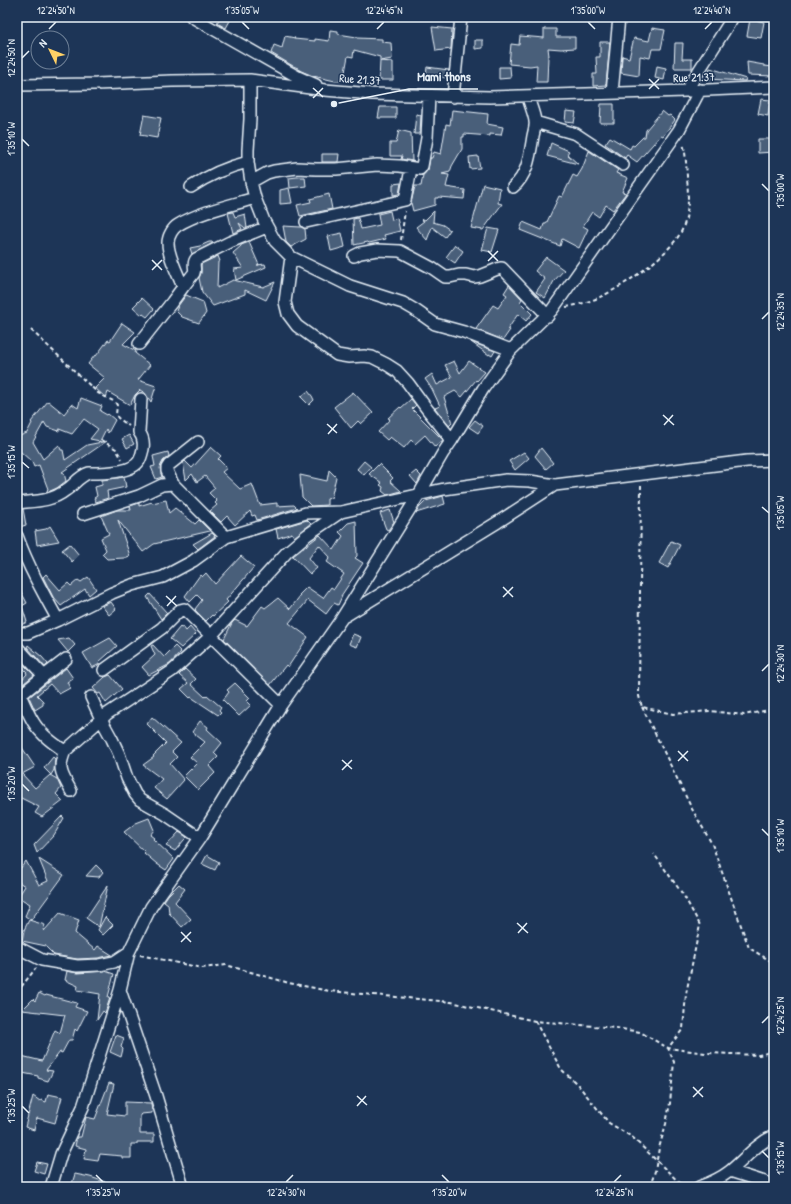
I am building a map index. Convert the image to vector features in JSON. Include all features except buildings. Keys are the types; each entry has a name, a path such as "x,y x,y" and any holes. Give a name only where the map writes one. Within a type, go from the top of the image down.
{"street":[{"path":"191,17 211,22 298,77 324,90"},
{"path":"453,97 461,17"},
{"path":"612,93 619,17"},
{"path":"686,91 733,17"},
{"path":"250,80 248,162 251,182 255,198 267,227 275,241 291,257 350,286 403,303 435,324 464,332 511,350"},
{"name":"Rue 21.37","path":"17,84 96,84 250,80 324,90 372,94 453,97 528,97 774,87"},
{"path":"51,1187 61,1154 83,1107 120,990 129,952 151,907 200,838 281,705 342,618 483,389 511,350 550,313 679,130 700,90"},
{"path":"251,182 267,173 297,168 316,170 377,165 400,166 418,170 422,166 427,138 429,96"},
{"path":"513,187 525,172 535,122 528,97"},
{"path":"535,122 576,134 624,165"},
{"path":"191,187 202,179 223,169 248,162"},
{"path":"306,222 405,200 411,168"},
{"path":"183,287 169,251 168,240 171,232 178,225 204,213 255,198"},
{"path":"139,344 194,273 195,271 193,264 196,259 230,242 267,227"},
{"path":"354,256 360,253 378,250 400,251 432,268 445,277 466,275 474,277 502,268 550,313"},
{"path":"291,257 285,302 288,314 297,326 337,355 349,357 372,357 386,364 397,372 408,383 452,440"},
{"path":"17,503 36,502 50,499 67,490 83,475 89,473 126,470 139,462 144,443 139,432 141,399"},
{"path":"198,442 169,465 167,471 173,484 226,537"},
{"path":"17,633 28,633 112,593 163,577 194,561 226,537 306,513 341,512 444,489 506,480 530,481 555,485 746,461 774,460"},
{"path":"83,514 139,496 162,485 173,484"},
{"path":"342,618 555,485"},
{"path":"71,791 60,769 65,751 107,714 172,671 211,636 287,552 307,535 341,512"},
{"path":"17,536 21,558 39,585 58,620"},
{"path":"104,670 162,628 182,609 184,609 281,705"},
{"path":"28,633 17,647 44,676"},
{"path":"65,751 39,730 19,697 66,659"},
{"path":"91,697 120,754 127,778 135,794 140,800 165,814 200,838"},
{"path":"17,947 42,960 77,966 100,965 114,962 129,952"},
{"path":"120,990 156,1096 183,1187"},
{"path":"700,1187 730,1171 765,1140 774,1136"},
{"path":"730,1171 774,1185"}],"path":[{"path":"550,313 599,298 636,277 671,246 682,231 687,215 688,203 686,152 679,130"},
{"path":"400,251 405,215 405,200"},
{"path":"31,330 98,393 115,402 117,405 116,415 118,418 139,432"},
{"path":"101,440 116,448 126,470"},
{"path":"641,474 639,696 642,707 692,809 712,844 749,948 774,963"},
{"path":"642,707 673,714 710,711 744,714 774,708"},
{"path":"654,854 684,896 700,925 686,994 683,1029 668,1048"},
{"path":"129,952 202,968 226,966 289,983 329,990 451,1002 535,1021 616,1028 640,1032 668,1048 706,1053 759,1055 774,1051"},
{"path":"17,992 42,960"},
{"path":"535,1021 561,1069 578,1085 609,1123 632,1137 684,1187"},
{"path":"650,1187 670,1103 674,1062 668,1048"}],"place":[{"name":"Mami thons","path":"334,104"}]}
